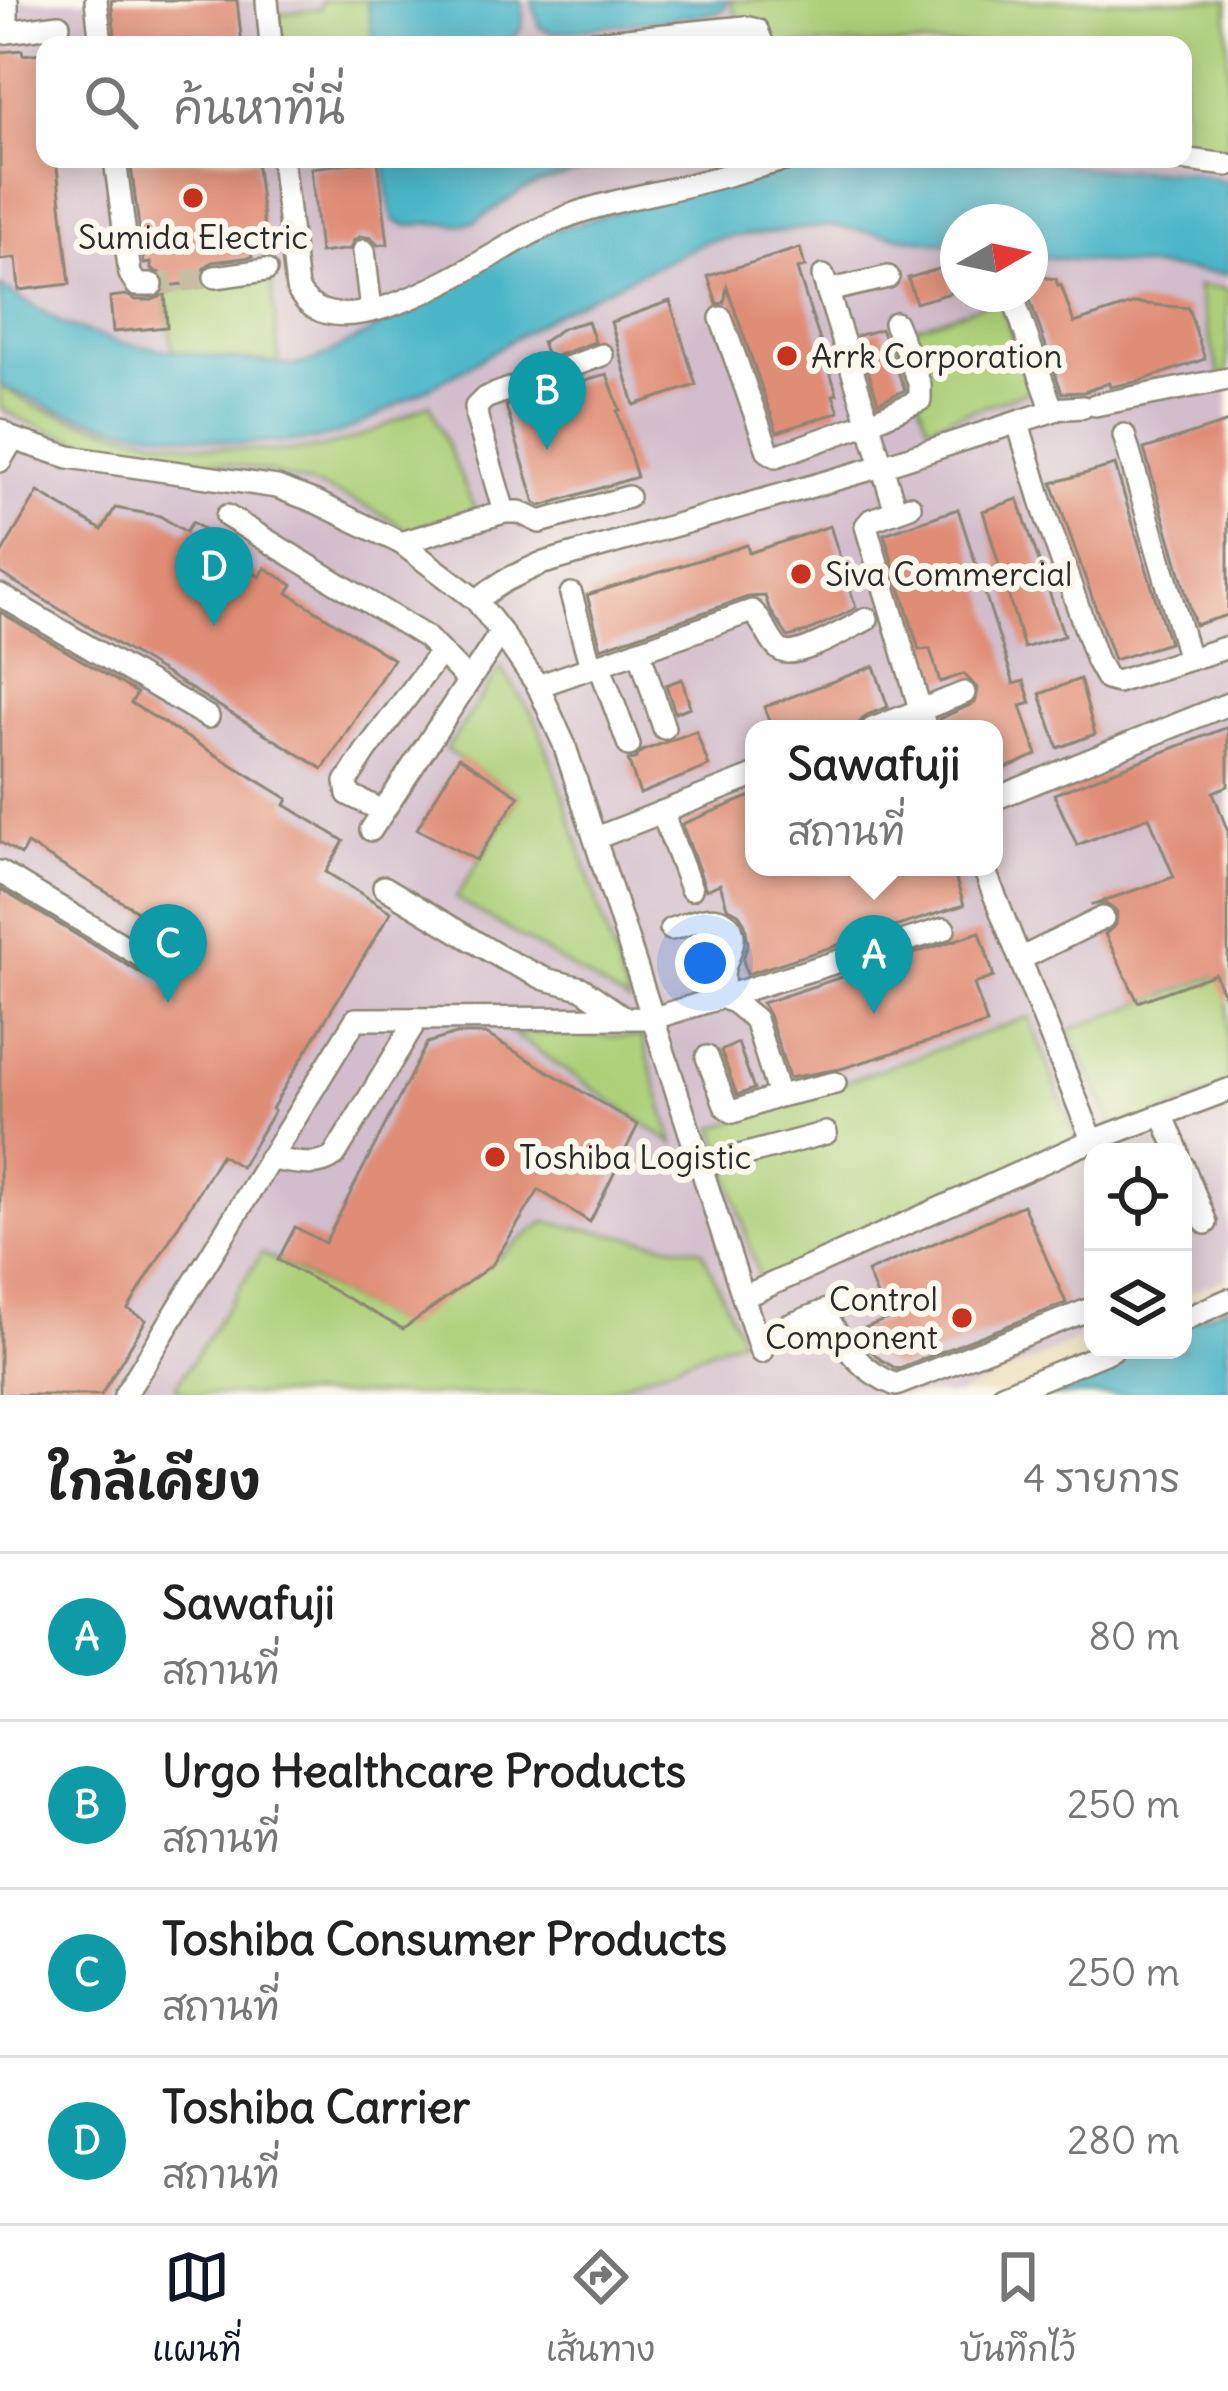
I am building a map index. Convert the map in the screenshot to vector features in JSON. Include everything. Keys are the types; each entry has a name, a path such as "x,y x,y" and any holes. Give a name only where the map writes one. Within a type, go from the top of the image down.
{"street":[{"path":"7,0 4,33 59,25"},
{"path":"96,0 100,36"},
{"path":"267,0 270,36"},
{"path":"656,36 745,27 757,30 760,36"},
{"path":"1192,160 1228,165"},
{"path":"116,168 130,274 137,285 152,285"},
{"path":"283,168 294,280 301,296 315,308 355,313 434,290 572,215 751,168"},
{"path":"364,251 370,310"},
{"path":"215,277 266,270"},
{"path":"888,277 825,283 882,466 903,509 871,520 867,532 924,719 964,693"},
{"path":"1019,312 1054,410"},
{"path":"722,318 771,455 782,455 920,400 920,386 895,323"},
{"path":"504,512 476,407 485,398 602,355"},
{"path":"476,600 540,564 882,466 1054,410 1228,379"},
{"path":"1018,423 1045,513 1107,680 1117,682 1228,647"},
{"path":"0,461 7,434 69,457 277,487 401,543 476,600 538,686 564,744 759,1345 832,1308 853,1357 896,1385 1084,1312"},
{"path":"1124,435 1189,659"},
{"path":"401,543 504,512 519,512 540,522 628,497"},
{"path":"227,516 426,637 469,681"},
{"path":"571,594 629,745"},
{"path":"0,595 208,717"},
{"path":"538,686 752,611 761,618 778,650 786,653 799,652 867,619"},
{"path":"440,653 346,782 348,794 377,820 501,632"},
{"path":"639,650 664,728"},
{"path":"1003,795 1228,704"},
{"path":"596,838 745,780"},
{"path":"662,812 691,889"},
{"path":"0,872 166,971"},
{"path":"987,876 1094,1142"},
{"path":"384,887 502,958 544,979 581,988 623,1018"},
{"path":"1020,959 1103,918"},
{"path":"671,929 718,919 725,925 734,938 734,948 724,966 724,998"},
{"path":"125,1395 359,1017 654,1018 944,929"},
{"path":"724,998 755,1019 779,1096"},
{"path":"268,1159 317,1164 334,1156 417,1018"},
{"path":"707,1057 726,1107 733,1112 836,1083"},
{"path":"743,1297 1094,1142 1228,1090"},
{"path":"1163,1116 1174,1143"},
{"path":"701,1166 826,1133"},
{"path":"1192,1188 1206,1223"},
{"path":"1192,1316 1228,1300"},
{"path":"1002,1395 1090,1359"}],"shaded area":[{"path":"0,0 1228,0 1228,1277 1192,1291 1192,1143 1084,1143 1084,1337 956,1395 0,1395"}],"green space":[{"path":"321,0 368,0 374,36 280,36 278,14 320,9"},
{"path":"731,0 1228,0 1228,162 1192,157 1192,36 742,36"},
{"path":"271,275 279,363 173,352 165,291"},
{"path":"1197,286 1228,289 1228,379 1221,381"},
{"path":"961,312 1004,312 1029,391 928,425 896,334"},
{"path":"0,385 35,406 103,427 178,442 255,450 334,445 430,404 475,510 408,530 346,497 280,475 124,451 51,431 0,408"},
{"path":"501,668 536,720 629,1003 456,898 519,796 446,750"},
{"path":"1228,972 1228,1086 1117,1134 1069,1030"},
{"path":"1029,1017 1079,1146 762,1288 715,1128"},
{"path":"512,1033 642,1037 674,1144"},
{"path":"545,1222 702,1250 741,1338 595,1395 192,1395 175,1388 262,1253 403,1328"}],"water":[{"path":"367,0 522,0 523,20 515,36 372,36"},
{"path":"532,0 728,0 716,13 554,33 540,28"},
{"path":"384,168 594,168 521,191 475,222 407,226 395,221"},
{"path":"775,168 1085,168 1188,172 1228,182 1228,274 1048,258 1048,204 940,204 940,243 831,226 729,237 706,242 556,313 369,420 315,440 243,444 116,426 57,410 0,385 0,286 65,325 121,343 295,365 314,361 370,332 520,240"},
{"path":"1228,1305 1228,1390 1216,1395 1016,1395 1101,1359 1192,1359 1192,1320"}],"building":[{"path":"111,0 237,0 241,36 115,36"},
{"name":"Sumida Electric","path":"0,52 36,54 36,168 57,168 70,284 19,290 16,258 0,260"},
{"name":"Sumida Electric","path":"131,168 257,168 265,237 250,239 252,257 212,262 202,270 201,282 167,286 160,273 151,270 151,263 144,264"},
{"path":"311,168 379,168 388,244 378,245 361,236 350,249 320,253"},
{"name":"Arrk Corporation","path":"800,248 805,267 797,269 839,412 777,432 727,287 724,303 717,304 708,276"},
{"path":"940,269 940,296 916,303 908,278"},
{"path":"1048,278 1061,285 1074,323 1135,303 1188,308 1205,359 1140,381 1062,393 1034,312 1048,312"},
{"path":"165,292 167,327 113,332 110,297 152,300"},
{"path":"670,301 696,385 634,405 611,322"},
{"path":"588,321 595,342 548,359 542,342 563,328"},
{"path":"881,329 905,390 878,402 857,336"},
{"path":"607,374 637,477 541,506 535,503 506,406"},
{"path":"1228,422 1228,615 1195,625 1144,449"},
{"path":"1115,465 1169,643 1114,660 1052,483"},
{"path":"38,492 102,530 115,508 160,516 186,532 192,522 239,551 234,560 260,577 265,568 293,585 288,593 393,659 323,769 0,573 0,556"},
{"path":"1018,499 1064,636 1024,648 983,511"},
{"path":"958,509 1014,684 1024,681 1031,703 1021,706 1037,755 1003,769 1003,720 939,720 975,703 978,689 964,674 940,682 930,649 919,650 884,534"},
{"path":"830,526 856,608 788,637 765,596 748,597 601,648 587,595 747,545 749,553"},
{"path":"0,612 137,693 131,703 288,799 285,805 344,841 326,872 391,912 241,1167 221,1155 128,1309 146,1320 101,1395 0,1395 0,889 159,984 172,985 178,980 178,962 190,943 27,844 21,855 0,842"},
{"path":"874,666 888,707 862,720 769,720 764,707"},
{"path":"682,679 690,707 675,713 666,685"},
{"path":"1080,679 1095,734 1058,748 1040,694"},
{"path":"1228,727 1228,786 1213,792 1228,832 1228,1005 1215,974 1138,1002 1105,934 1116,925 1117,912 1105,903 1091,905 1174,877 1149,817 1077,845 1054,794"},
{"path":"696,731 709,766 640,794 628,760"},
{"path":"459,757 519,796 476,860 417,829"},
{"path":"745,799 745,876 955,876 964,905 747,974 745,924 727,907 720,884 706,890 682,824"},
{"path":"980,932 994,977 974,984 987,1024 840,1069 789,1078 762,1003"},
{"name":"Toshiba Logistic","path":"456,1034 486,1034 638,1125 590,1222 539,1190 492,1265 403,1329 278,1260 295,1227 325,1243 427,1043"},
{"path":"738,1043 754,1089 737,1095 721,1051"},
{"path":"1023,1205 1066,1303 897,1369 865,1345 857,1331 887,1319 867,1272"}],"tunnel":[{"path":"152,285 215,277"}],"place":[{"name":"Sumida Electric","path":"193,198"},
{"name":"Arrk Corporation","path":"787,356"},
{"name":"Urgo Healthcare Products","path":"547,450"},
{"name":"Siva Commercial","path":"801,574"},
{"name":"Toshiba Carrier","path":"214,626"},
{"name":"Toshiba Consumer Products","path":"168,1003"},
{"name":"Sawafuji","path":"874,1014"},
{"name":"Toshiba Logistic","path":"495,1157"},
{"name":"Control Component","path":"962,1318"}]}
